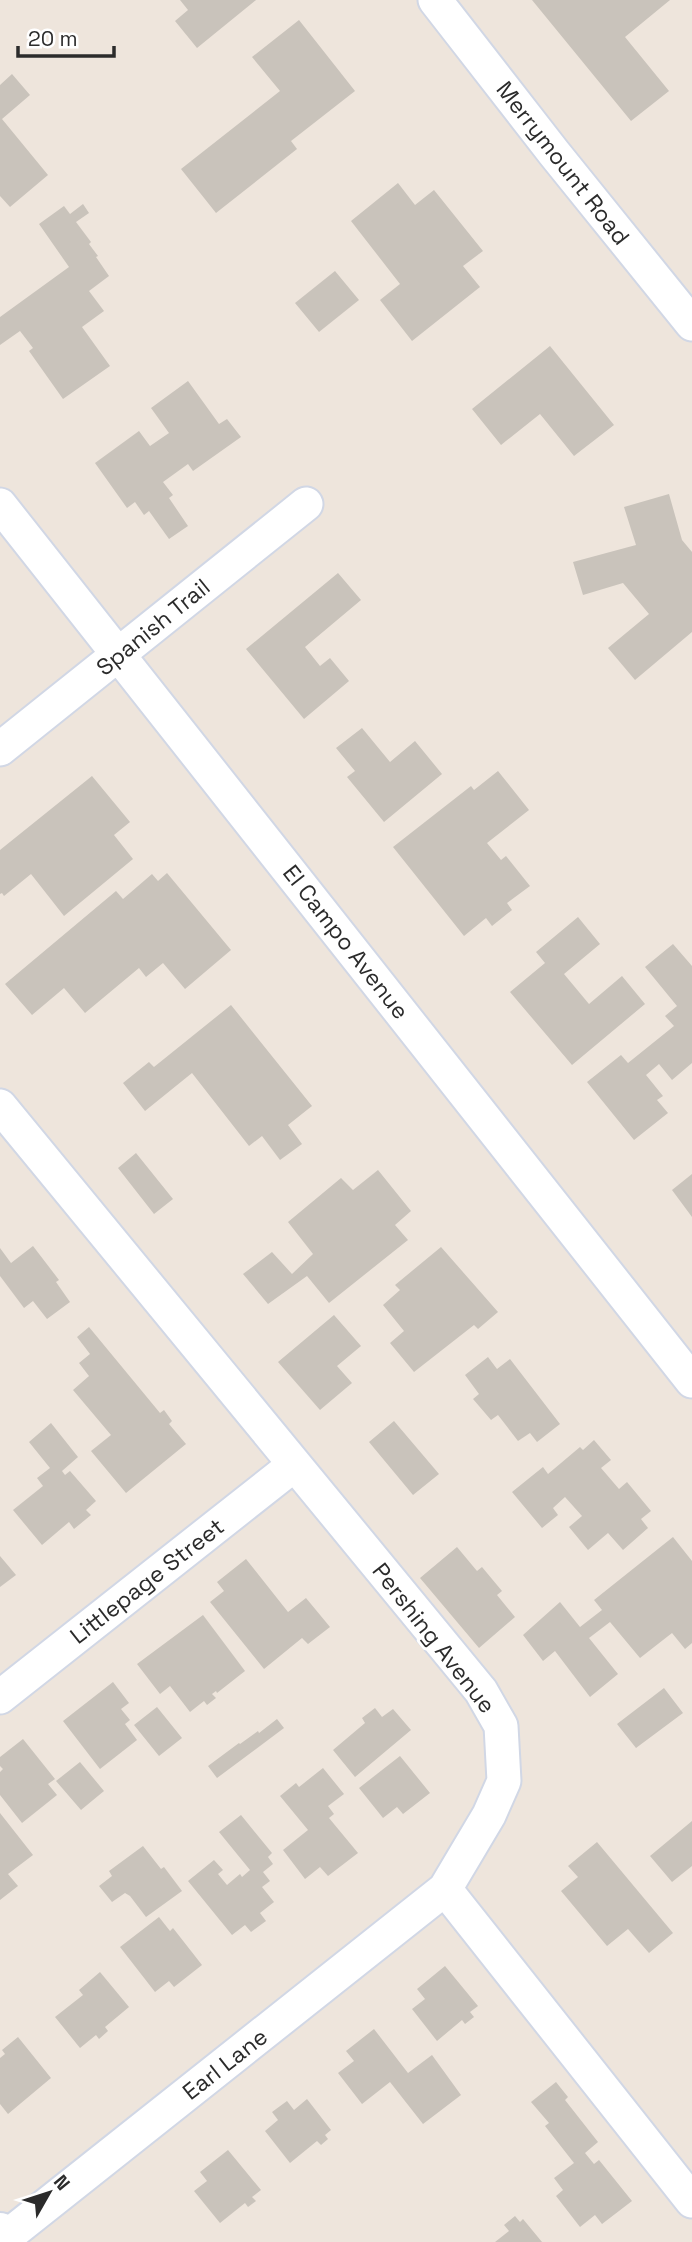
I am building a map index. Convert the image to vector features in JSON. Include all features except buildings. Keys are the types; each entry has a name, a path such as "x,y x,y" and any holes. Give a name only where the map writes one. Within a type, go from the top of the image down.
{"street":[{"name":"Merrymount Road","path":"435,0 692,324"},
{"name":"El Campo Avenue","path":"0,505 692,1381"},
{"name":"Spanish Trail","path":"0,749 306,505"},
{"name":"Pershing Avenue","path":"2,1113 481,1691 501,1726 504,1781 489,1815 445,1889"},
{"name":"Littlepage Street","path":"0,1697 294,1465"},
{"path":"445,1889 692,2201"},
{"name":"Earl Lane","path":"4,2237 445,1889"}]}
